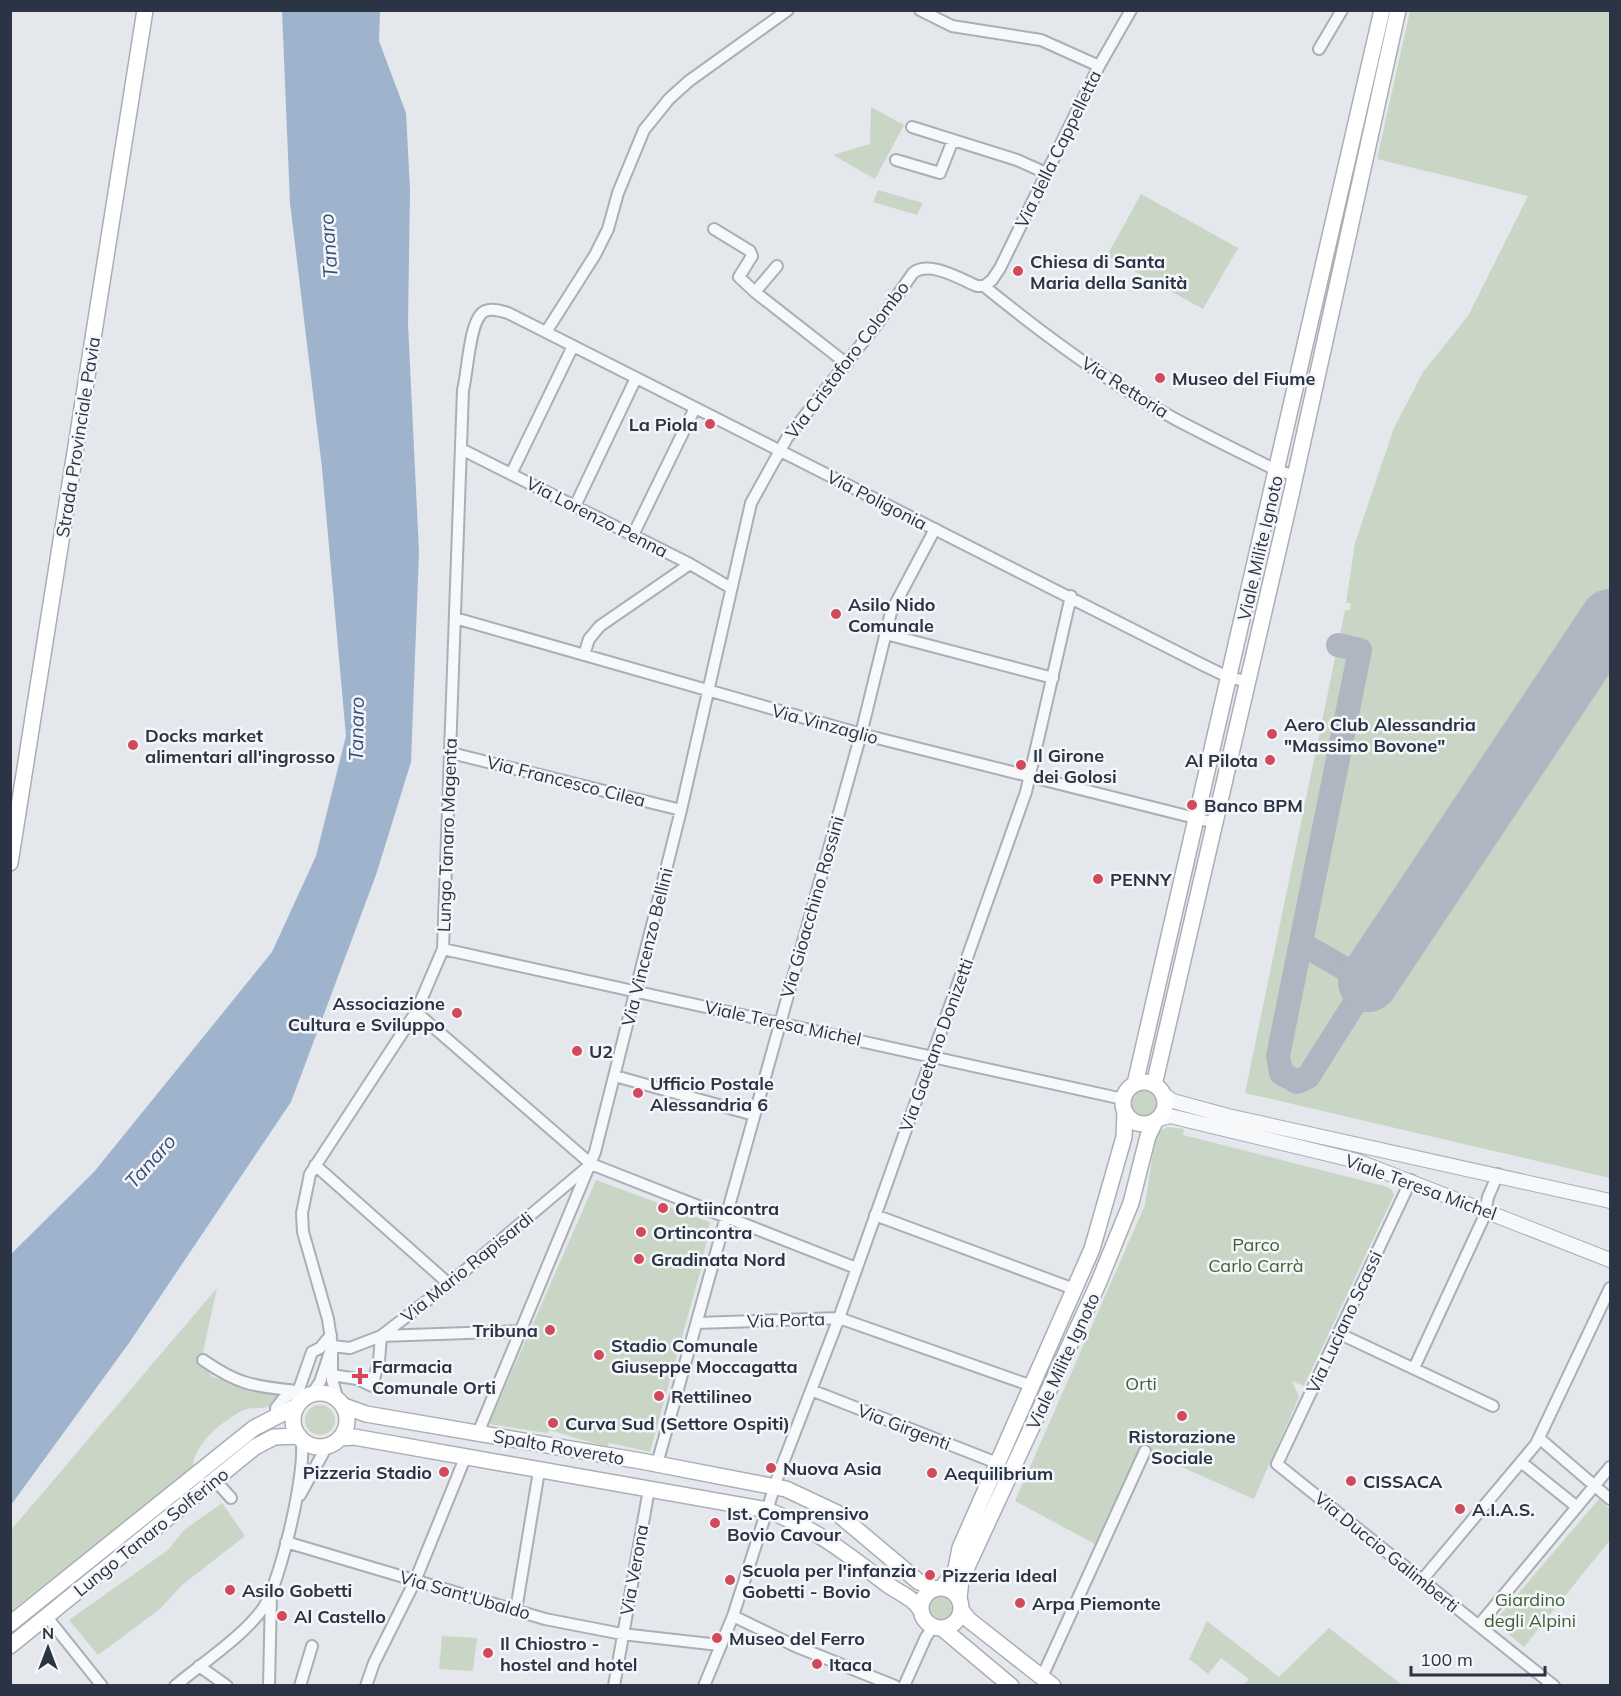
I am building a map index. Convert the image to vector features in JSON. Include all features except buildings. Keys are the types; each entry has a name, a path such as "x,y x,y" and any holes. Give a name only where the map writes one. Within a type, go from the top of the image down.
{"main road":[{"name":"Strada Provinciale Pavia","path":"10,864 145,10"},
{"name":"Viale Milite Ignoto","path":"1135,1084 1383,10"},
{"name":"Viale Milite Ignoto","path":"1158,1090 1215,823 1398,10"},
{"path":"1145,1083 1158,1090 1164,1108 1156,1120 1149,1124 1138,1123 1124,1106 1127,1091 1135,1084 1145,1083"},
{"name":"Viale Milite Ignoto","path":"938,1588 956,1569 960,1548 1092,1249 1125,1137 1124,1106"},
{"name":"Viale Milite Ignoto","path":"960,1604 961,1580 1098,1284 1131,1203 1148,1136 1156,1120"},
{"path":"303,1393 324,1393 341,1403 347,1424 334,1442 312,1446 300,1437 294,1424 297,1406 303,1393"},
{"name":"Spalto Rovereto","path":"341,1403 361,1413 775,1486 829,1508 926,1587 938,1588"},
{"name":"Lungo Tanaro Solferino","path":"10,1624 246,1434 297,1406"},
{"name":"Lungo Tanaro Solferino","path":"10,1646 214,1479 269,1439 300,1437"},
{"name":"Spalto Rovereto","path":"334,1442 354,1437 767,1510 824,1536 879,1578 913,1600 921,1610"},
{"path":"1011,1686 938,1628 925,1622 921,1610 925,1596 938,1588 952,1591 969,1620 1048,1681"},
{"path":"938,1628 955,1623 960,1604"}],"street":[{"path":"546,332 595,255 608,229 618,193 644,130 669,99 689,81 788,10"},
{"path":"920,10 952,26 1041,40 1099,66"},
{"name":"Via della Cappelletta","path":"984,285 992,280 1000,268 1099,66 1131,10"},
{"path":"1319,49 1342,10"},
{"path":"912,127 1017,160 1046,173"},
{"path":"896,160 940,173 952,140"},
{"path":"714,229 750,251 752,256 739,277 847,364"},
{"path":"755,292 777,266"},
{"name":"Via Cristoforo Colombo","path":"780,450 796,425 847,364 916,270 929,268 977,286 984,285"},
{"name":"Via Rettoria","path":"984,285 1041,332 1134,395 1175,419 1278,471 1295,475"},
{"name":"Lungo Tanaro Magenta","path":"341,1403 332,1375 331,1335 303,1232 302,1213 310,1174 417,1012 443,949 464,390 469,369 472,331 477,317 485,311 508,313"},
{"name":"Via Poligonia","path":"508,313 1230,678 1248,681"},
{"path":"511,474 573,346"},
{"path":"575,506 636,378"},
{"path":"633,535 695,408"},
{"name":"Via Lorenzo Penna","path":"461,449 690,564 731,588"},
{"name":"Via Vincenzo Bellini","path":"478,1433 591,1164 681,810 749,507 780,450"},
{"name":"Via Gioacchino Rossini","path":"657,1464 861,734 886,634 902,588 935,530"},
{"path":"584,656 589,639 600,626 690,564"},
{"name":"Via Gaetano Donizetti","path":"704,1686 719,1645 733,1616 775,1486 839,1318 1030,777 1071,596"},
{"name":"Via Vinzaglio","path":"454,618 861,734 1215,823"},
{"path":"886,634 1053,678"},
{"name":"Via Francesco Cilea","path":"451,753 681,810"},
{"name":"Viale Teresa Michel","path":"443,949 932,1056 1124,1106"},
{"path":"417,1012 591,1164 856,1268"},
{"path":"615,1076 754,1115"},
{"name":"Viale Teresa Michel","path":"1158,1090 1173,1101 1228,1116 1498,1174 1611,1201"},
{"name":"Viale Teresa Michel","path":"1156,1120 1170,1116 1357,1161 1411,1180 1611,1260"},
{"name":"Via Mario Rapisardi","path":"332,1346 350,1348 381,1336 449,1284 591,1164"},
{"path":"315,1165 449,1284"},
{"path":"1414,1368 1486,1210 1498,1174"},
{"name":"Via Luciano Scassi","path":"1277,1464 1411,1180"},
{"path":"875,1215 1074,1289"},
{"path":"1422,1580 1539,1438 1611,1288"},
{"path":"839,1318 1032,1386"},
{"name":"Via Porta","path":"697,1323 839,1318"},
{"path":"332,1375 357,1379 372,1386 379,1361 381,1336 521,1331"},
{"path":"1338,1333 1493,1406"},
{"path":"303,1393 304,1379 312,1352 320,1348 331,1335"},
{"name":"Lungo Tanaro Magenta","path":"303,1393 320,1382 332,1346"},
{"path":"203,1360 230,1378 247,1384 303,1393"},
{"name":"Via Girgenti","path":"811,1390 997,1463"},
{"path":"276,1417 276,1408 303,1393"},
{"path":"175,1686 249,1624 263,1608 271,1591 296,1503 303,1448 300,1437"},
{"path":"1539,1438 1611,1499"},
{"path":"296,1503 334,1442"},
{"path":"1048,1681 1145,1451"},
{"path":"366,1686 374,1663 415,1581 465,1458"},
{"path":"1521,1462 1576,1507"},
{"name":"Via Duccio Galimberti","path":"1277,1464 1554,1686"},
{"path":"1479,1625 1611,1467"},
{"path":"516,1610 539,1471"},
{"path":"214,1479 231,1498"},
{"name":"Via Verona","path":"614,1686 648,1489"},
{"name":"Via Sant'Ubaldo","path":"286,1542 350,1559 415,1581 545,1619 622,1634 719,1645"},
{"path":"879,1578 891,1575 898,1562"},
{"path":"269,1686 271,1591"},
{"path":"733,1616 795,1646 895,1686"},
{"path":"47,1617 102,1686"},
{"path":"904,1686 926,1636 938,1628"},
{"path":"300,1686 312,1646"},
{"path":"199,1666 227,1686"}],"green space":[{"path":"1410,11 1610,11 1610,1178 1245,1093 1345,610 1350,610 1351,603 1346,603 1355,543 1394,428 1423,372 1468,316 1528,196 1377,159"},
{"path":"871,107 904,125 875,179 833,155 870,144"},
{"path":"878,190 923,203 917,215 873,202"},
{"path":"1141,194 1238,248 1203,309 1107,256"},
{"path":"1144,1090 1153,1094 1157,1103 1153,1112 1144,1116 1135,1112 1131,1103 1135,1094"},
{"path":"1168,1127 1184,1129 1183,1135 1384,1186 1392,1190 1394,1195 1304,1386 1292,1381 1299,1397 1254,1499 1143,1450 1134,1460 1095,1544 1015,1501 1145,1205 1155,1139 1161,1130"},
{"name":"Stadio Comunale Giuseppe Moccagatta","path":"596,1180 710,1222 701,1269 650,1452 609,1443 608,1446 603,1446 550,1430 547,1433 489,1424"},
{"path":"217,1288 201,1361 212,1377 274,1391 278,1402 268,1407 246,1409 218,1427 203,1442 194,1459 193,1468 11,1611 11,1530"},
{"path":"320,1405 331,1409 335,1420 331,1431 320,1435 309,1431 305,1420 309,1409"},
{"name":"Giardino degli Alpini","path":"1599,1499 1610,1509 1610,1540 1524,1647 1494,1622"},
{"path":"222,1503 245,1536 182,1585 160,1609 98,1655 69,1620 168,1550 184,1530"},
{"path":"940,1594 951,1598 955,1609 951,1620 940,1624 929,1620 925,1609 929,1598"},
{"path":"1207,1621 1279,1677 1329,1628 1402,1685 1244,1685 1249,1679 1221,1658 1208,1674 1189,1659"},
{"path":"442,1636 477,1638 473,1671 439,1669"}],"water":[{"name":"Tanaro","path":"282,11 380,11 379,41 406,113 410,190 408,324 419,552 411,762 376,875 291,1102 129,1343 11,1505 11,1254 94,1172 272,952 316,856 346,736 322,468 290,203"}],"taxiway":[{"path":"1302,944 1368,982 1308,1077 1297,1082 1281,1073 1278,1056 1360,650 1338,645"}],"runway":[{"path":"1368,982 1610,619"}],"place":[{"name":"Chiesa di Santa Maria della Sanità","path":"1018,271"},
{"name":"Museo del Fiume","path":"1160,378"},
{"name":"La Piola","path":"710,424"},
{"name":"Asilo Nido Comunale","path":"836,614"},
{"name":"Aero Club Alessandria \"Massimo Bovone\"","path":"1272,734"},
{"name":"Docks market alimentari all'ingrosso","path":"133,745"},
{"name":"Al Pilota","path":"1270,760"},
{"name":"Il Girone dei Golosi","path":"1021,765"},
{"name":"Banco BPM","path":"1192,805"},
{"name":"PENNY","path":"1098,879"},
{"name":"Associazione Cultura e Sviluppo","path":"457,1013"},
{"name":"U2","path":"577,1051"},
{"name":"Ufficio Postale Alessandria 6","path":"638,1093"},
{"name":"Ortiincontra","path":"663,1208"},
{"name":"Ortincontra","path":"641,1232"},
{"name":"Gradinata Nord","path":"639,1259"},
{"name":"Tribuna","path":"550,1330"},
{"name":"Stadio Comunale Giuseppe Moccagatta","path":"599,1355"},
{"name":"Farmacia Comunale Orti","path":"360,1376"},
{"name":"Rettilineo","path":"659,1396"},
{"name":"Ristorazione Sociale","path":"1182,1416"},
{"name":"Curva Sud (Settore Ospiti)","path":"553,1423"},
{"name":"Nuova Asia","path":"771,1468"},
{"name":"Pizzeria Stadio","path":"444,1472"},
{"name":"Aequilibrium","path":"932,1473"},
{"name":"CISSACA","path":"1351,1481"},
{"name":"A.I.A.S.","path":"1460,1509"},
{"name":"Ist. Comprensivo Bovio Cavour","path":"715,1523"},
{"name":"Pizzeria Ideal","path":"930,1575"},
{"name":"Scuola per l'infanzia Gobetti - Bovio","path":"730,1580"},
{"name":"Asilo Gobetti","path":"230,1590"},
{"name":"Arpa Piemonte","path":"1020,1603"},
{"name":"Al Castello","path":"282,1616"},
{"name":"Museo del Ferro","path":"717,1638"},
{"name":"Il Chiostro - hostel and hotel","path":"488,1653"},
{"name":"Itaca","path":"817,1664"}],"park label":[{"name":"Parco Carlo Carrà","path":"1256,1254"},
{"name":"Orti","path":"1141,1383"}]}
